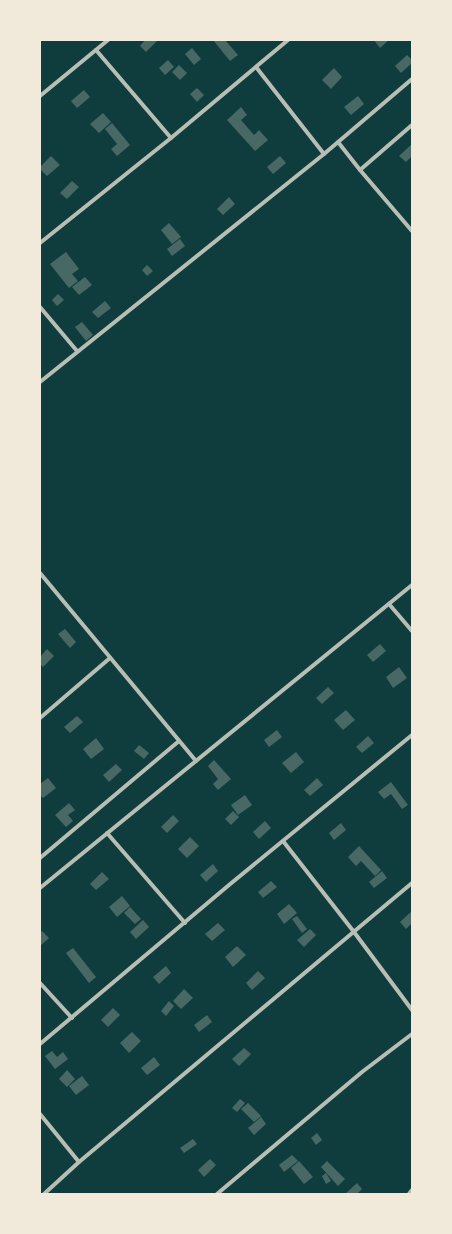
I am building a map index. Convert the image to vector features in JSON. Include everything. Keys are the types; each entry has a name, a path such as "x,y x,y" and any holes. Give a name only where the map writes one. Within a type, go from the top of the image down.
{"street":[{"path":"40,96 108,40"},
{"path":"40,243 171,138 288,40"},
{"path":"96,50 171,138"},
{"path":"256,67 324,154"},
{"path":"40,382 324,154 412,79"},
{"path":"360,170 412,125"},
{"path":"338,142 412,231"},
{"path":"40,307 77,351"},
{"path":"40,573 196,761"},
{"path":"40,888 412,585"},
{"path":"389,604 412,632"},
{"path":"40,718 110,658"},
{"path":"40,1044 412,735"},
{"path":"40,858 179,741"},
{"path":"107,834 185,922"},
{"path":"283,841 354,932 412,1010"},
{"path":"44,1194 79,1162 412,884"},
{"path":"40,983 72,1018"},
{"path":"217,1194 362,1072 412,1034"},
{"path":"40,1114 79,1162"},
{"path":"409,1194 412,1190"}],"building":[{"path":"145,40 158,40 146,52 140,46"},
{"path":"213,40 225,40 238,55 230,61"},
{"path":"374,40 389,40 380,48"},
{"path":"192,48 201,59 194,65 185,54"},
{"path":"407,55 412,60 412,63 401,73 395,66"},
{"path":"168,60 174,67 165,75 159,68"},
{"path":"179,65 187,73 180,80 172,72"},
{"path":"334,68 342,77 331,89 322,80"},
{"path":"197,88 204,95 197,102 190,94"},
{"path":"84,90 90,97 77,108 71,101"},
{"path":"358,96 364,104 351,115 344,107"},
{"path":"241,107 247,115 241,120 254,135 259,130 268,140 255,151 227,120"},
{"path":"103,113 111,122 99,133 90,124"},
{"path":"112,123 130,145 117,156 111,149 117,144 105,129"},
{"path":"412,144 412,156 406,162 399,156"},
{"path":"51,156 60,165 47,176 40,169 40,167"},
{"path":"280,156 286,163 273,174 267,167"},
{"path":"72,181 79,187 67,199 60,193"},
{"path":"229,197 235,204 223,215 217,209"},
{"path":"169,223 181,237 172,244 161,230"},
{"path":"180,239 185,246 172,256 167,249"},
{"path":"66,252 79,269 72,274 78,281 69,288 50,264"},
{"path":"147,265 153,271 147,276 142,270"},
{"path":"85,277 92,285 79,295 72,287"},
{"path":"58,294 64,300 57,306 52,300"},
{"path":"105,301 111,308 98,318 92,312"},
{"path":"82,322 93,335 86,341 75,327"},
{"path":"65,629 76,642 70,648 58,634"},
{"path":"380,644 386,651 373,662 367,655"},
{"path":"47,649 54,656 43,667 40,664 40,657"},
{"path":"399,667 407,678 393,688 386,677"},
{"path":"328,687 334,693 322,704 316,698"},
{"path":"346,710 355,720 343,730 334,720"},
{"path":"77,716 83,722 70,733 64,727"},
{"path":"277,730 282,737 269,747 264,740"},
{"path":"368,736 374,743 362,753 356,747"},
{"path":"96,738 104,749 91,759 83,749"},
{"path":"139,745 149,753 144,759 134,751"},
{"path":"296,752 304,762 291,773 282,763"},
{"path":"214,760 231,779 218,790 213,784 218,779 208,766"},
{"path":"116,764 122,770 109,782 103,775"},
{"path":"48,778 56,788 43,798 40,795 40,784"},
{"path":"317,778 323,785 310,796 304,790"},
{"path":"391,782 408,805 402,809 391,794 384,799 378,792"},
{"path":"245,795 252,805 238,815 231,805"},
{"path":"69,803 75,810 68,815 73,821 66,827 55,815"},
{"path":"233,811 239,817 231,825 225,819"},
{"path":"173,815 179,821 167,833 161,827"},
{"path":"265,821 271,828 259,839 253,832"},
{"path":"341,823 346,830 334,840 329,833"},
{"path":"190,837 199,846 187,858 178,849"},
{"path":"359,846 381,870 375,876 361,861 356,866 348,857"},
{"path":"213,864 218,871 206,882 200,875"},
{"path":"382,871 387,878 374,888 369,882"},
{"path":"102,872 109,879 96,890 90,884"},
{"path":"271,881 277,887 263,898 258,892"},
{"path":"122,896 130,906 117,917 109,907"},
{"path":"289,904 297,913 284,924 277,914"},
{"path":"130,907 141,919 135,924 124,913"},
{"path":"412,911 412,923 406,929 400,922"},
{"path":"297,916 307,929 302,933 292,919"},
{"path":"143,920 149,927 136,939 130,932"},
{"path":"218,923 225,930 212,941 205,934"},
{"path":"310,929 316,935 304,947 297,940"},
{"path":"42,931 49,938 40,946 40,933"},
{"path":"237,946 246,955 233,967 225,957"},
{"path":"73,948 96,977 89,983 66,953"},
{"path":"166,966 171,973 159,984 153,977"},
{"path":"258,971 265,978 252,990 246,983"},
{"path":"184,989 193,998 181,1009 173,1001"},
{"path":"169,1001 174,1006 166,1016 161,1011"},
{"path":"113,1008 120,1015 108,1027 101,1020"},
{"path":"207,1015 212,1022 199,1032 194,1025"},
{"path":"132,1032 141,1041 129,1053 120,1043"},
{"path":"244,1048 251,1054 239,1066 232,1059"},
{"path":"52,1051 57,1057 63,1052 68,1059 55,1069 45,1056"},
{"path":"154,1057 160,1065 147,1075 141,1068"},
{"path":"67,1070 75,1079 67,1087 59,1079"},
{"path":"82,1076 89,1085 76,1095 69,1086"},
{"path":"240,1099 245,1103 237,1112 232,1108"},
{"path":"248,1103 261,1116 254,1122 241,1109"},
{"path":"261,1117 266,1124 254,1135 248,1128"},
{"path":"317,1133 322,1140 316,1145 311,1138"},
{"path":"193,1139 197,1144 184,1153 180,1148"},
{"path":"292,1155 298,1161 284,1172 279,1165"},
{"path":"210,1159 216,1165 204,1177 198,1170"},
{"path":"299,1161 313,1177 304,1184 291,1168"},
{"path":"327,1161 345,1179 338,1186 321,1167"},
{"path":"326,1173 331,1181 326,1184 322,1176"},
{"path":"357,1183 362,1189 357,1194 345,1194"}]}
